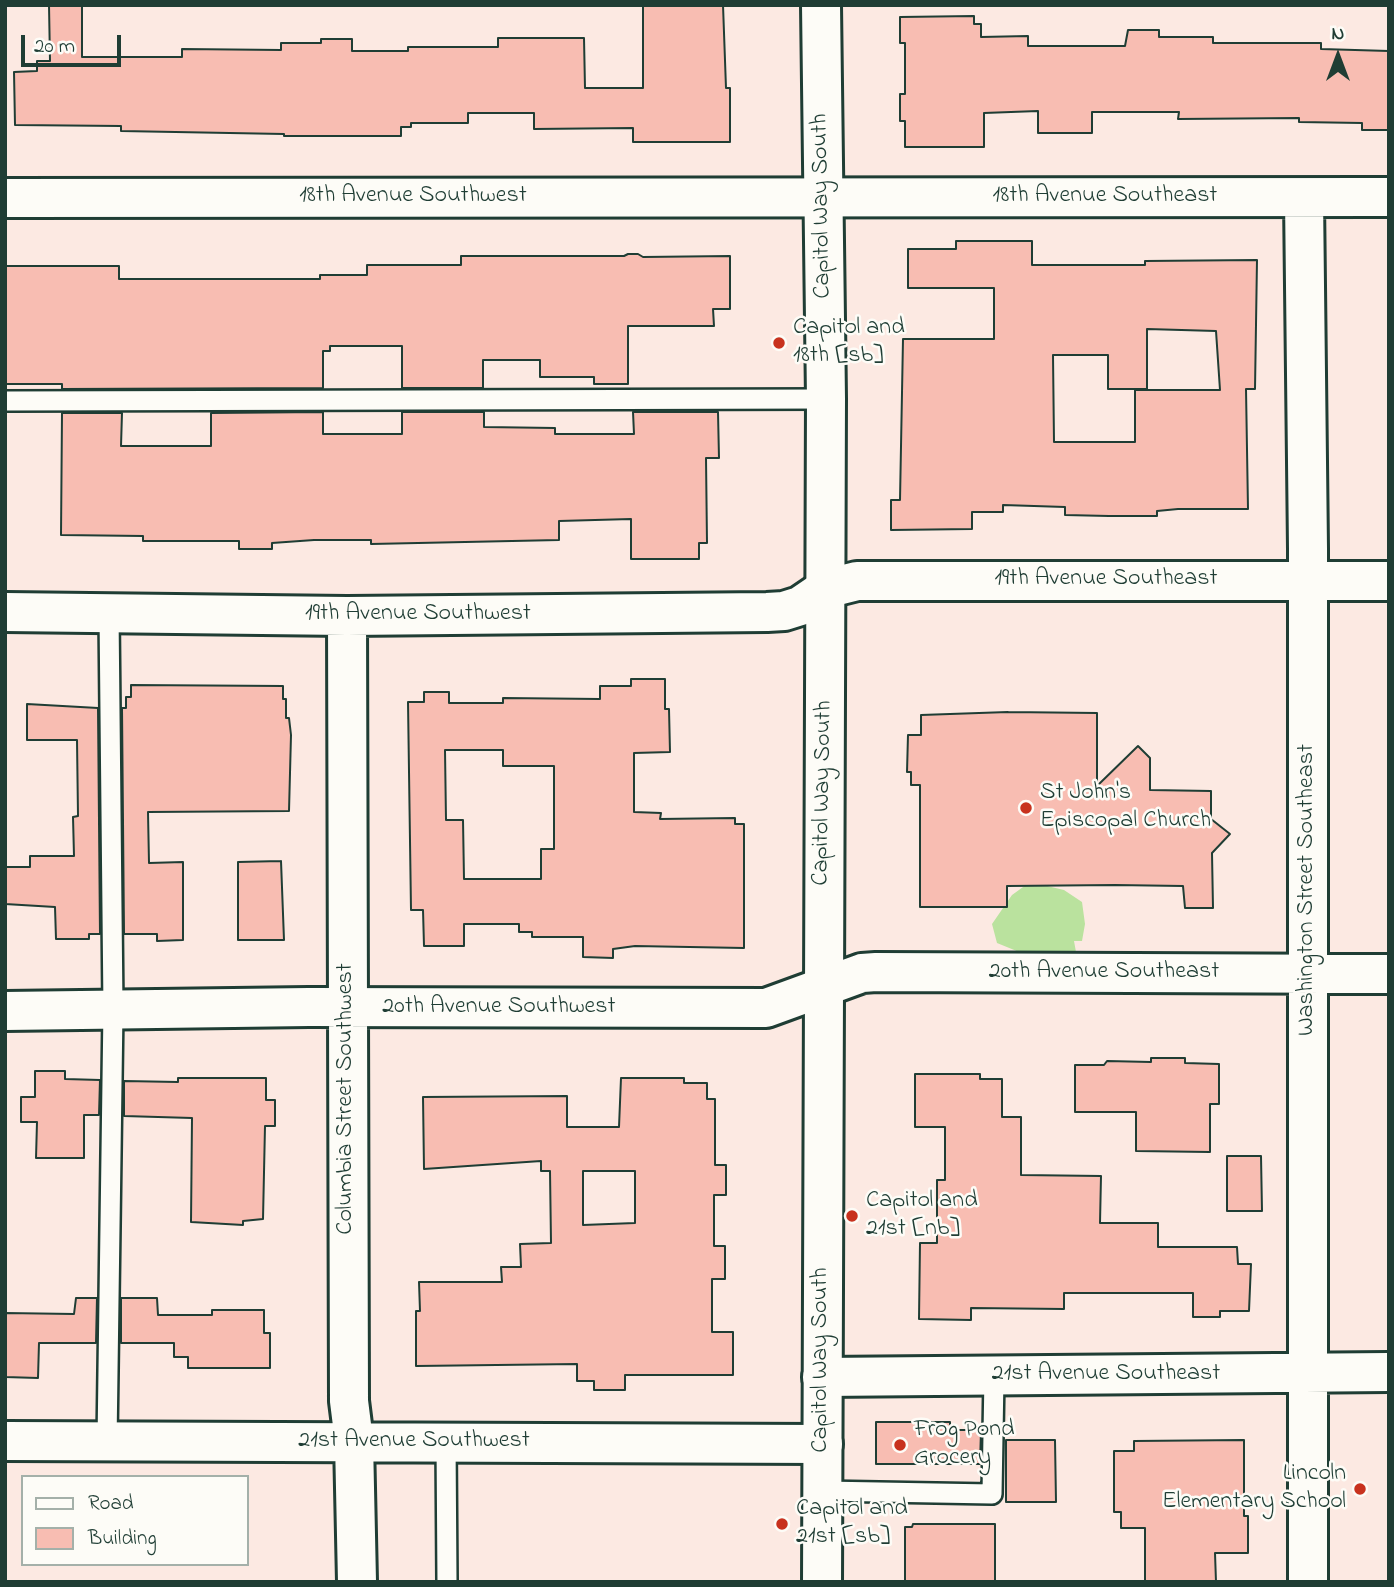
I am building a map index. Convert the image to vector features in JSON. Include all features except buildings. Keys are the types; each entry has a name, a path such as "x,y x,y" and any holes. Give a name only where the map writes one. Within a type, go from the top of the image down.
{"street":[{"name":"Capitol Way South","path":"821,5 821,195 826,399 822,1582"},
{"name":"18th Avenue Southwest","path":"5,198 821,195"},
{"name":"18th Avenue Southeast","path":"821,195 1389,197"},
{"name":"Washington Street Southeast","path":"1304,198 1308,1582"},
{"name":"19th Avenue Southeast","path":"825,589 839,583 874,580 1389,582"},
{"name":"19th Avenue Southwest","path":"5,612 347,616 784,611 800,606 825,589"},
{"name":"Columbia Street Southwest","path":"347,616 348,1401 354,1441 357,1582"},
{"name":"20th Avenue Southeast","path":"822,989 862,973 876,972 1389,974"},
{"name":"20th Avenue Southwest","path":"5,1011 347,1007 766,1008 822,989"},
{"name":"21st Avenue Southeast","path":"822,1377 1389,1372"},
{"name":"21st Avenue Southwest","path":"5,1441 823,1444"}],"lane":[{"path":"5,401 826,399"},
{"path":"107,1443 113,1009 109,613"},
{"path":"823,1491 992,1494 994,1376"},
{"path":"446,1441 447,1582"}],"green space":[{"path":"1030,882 1064,890 1082,902 1085,924 1082,941 1074,941 1076,952 1053,960 1024,954 997,943 992,924 1012,895"}],"place":[{"name":"Capitol and 18th [sb]","path":"779,343"},
{"name":"St John's Episcopal Church","path":"1026,808"},
{"name":"Capitol and 21st [nb]","path":"852,1216"},
{"name":"Frog Pond Grocery","path":"900,1445"},
{"name":"Lincoln Elementary School","path":"1360,1489"},
{"name":"Capitol and 21st [sb]","path":"782,1524"}]}
